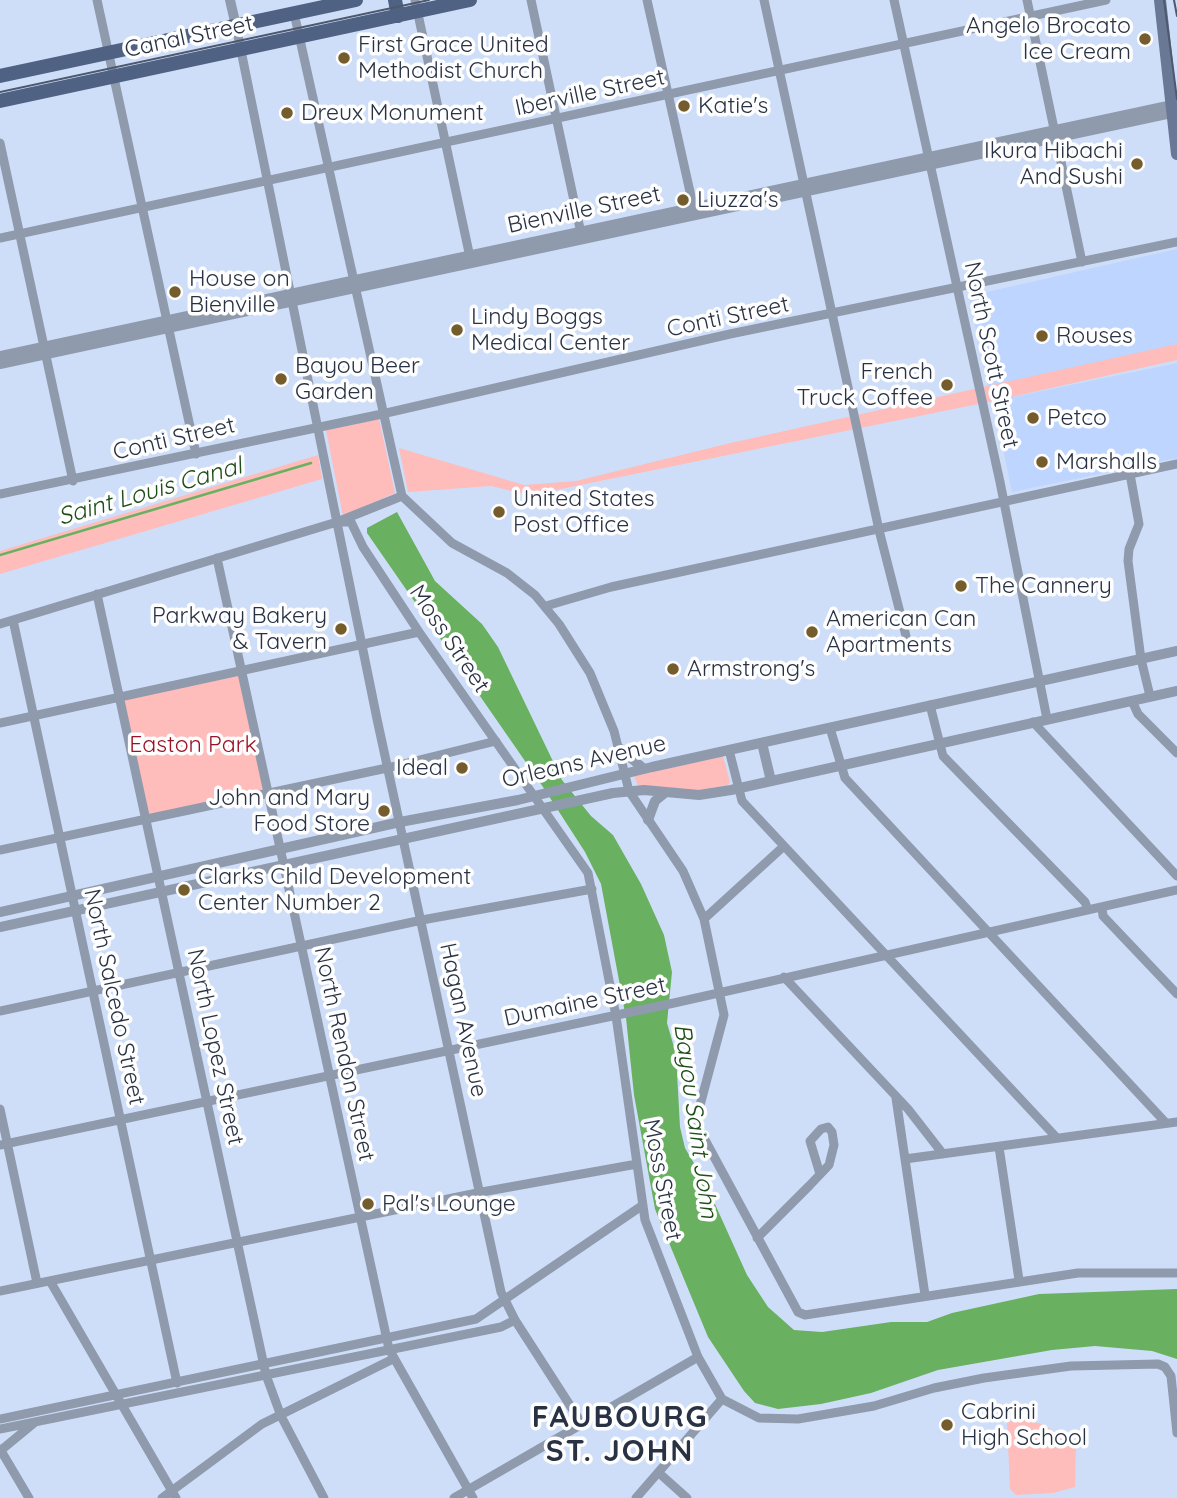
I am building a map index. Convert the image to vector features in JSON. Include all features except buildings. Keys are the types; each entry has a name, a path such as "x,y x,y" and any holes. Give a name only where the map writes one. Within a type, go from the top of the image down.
{"main road":[{"name":"Canal Street","path":"0,76 236,26 293,7 356,0"},
{"path":"395,0 398,16"},
{"name":"Canal Street","path":"0,101 398,16 416,6 470,0"},
{"path":"1160,0 1177,154"},
{"path":"1163,38 1177,36"},
{"path":"138,47 143,70"}],"street":[{"path":"97,0 196,454"},
{"path":"230,0 236,26"},
{"path":"531,0 582,236"},
{"path":"647,0 694,212"},
{"path":"764,0 879,530 906,636"},
{"name":"North Scott Street","path":"894,0 1003,501 1047,719"},
{"path":"1027,0 1082,262"},
{"name":"Iberville Street","path":"0,238 904,46 1030,15 1106,0"},
{"path":"416,6 470,260"},
{"path":"0,624 337,522 402,496 293,7"},
{"name":"Hagan Avenue","path":"236,26 320,426 387,768 505,1301 582,1424"},
{"name":"Bienville Street","path":"0,364 47,351 1174,109"},
{"path":"0,144 47,351 73,481"},
{"name":"Conti Street","path":"0,494 73,481 382,414 730,334 832,316 1177,242"},
{"name":"Bienville Street","path":"0,356 47,351"},
{"path":"545,606 611,587 1177,464"},
{"path":"1130,474 1139,524 1129,549 1128,561 1141,659 1150,696"},
{"name":"Moss Street","path":"402,496 452,543 507,573 545,606 590,673 618,747 629,790 682,871 704,919 724,1015 699,1109 698,1127 801,1315 1078,1273 1177,1273"},
{"name":"Moss Street","path":"337,522 351,522 363,547 419,632 538,795 584,867 592,889 620,1015 637,1164 651,1241 698,1357 722,1399"},
{"name":"North Rendon Street","path":"217,558 388,1345 393,1359 471,1494"},
{"name":"North Lopez Street","path":"97,594 265,1370 281,1416 324,1498"},
{"name":"North Salcedo Street","path":"13,620 177,1383"},
{"path":"0,723 419,632"},
{"name":"Orleans Avenue","path":"0,912 400,821 538,795 624,773 1177,651"},
{"name":"Orleans Avenue","path":"0,927 629,790 699,794 736,789 1177,691"},
{"path":"1132,701 1138,714 1177,753"},
{"path":"930,705 943,755 1085,902 1088,910"},
{"path":"1034,722 1177,876"},
{"path":"830,728 845,778 1166,1123"},
{"path":"0,850 387,768 496,741"},
{"path":"762,743 771,781"},
{"path":"618,747 644,769"},
{"path":"729,750 736,789 742,801 1056,1137"},
{"path":"648,820 651,807 666,792"},
{"path":"704,919 784,846"},
{"path":"0,1011 422,920 592,889"},
{"name":"Dumaine Street","path":"4,1144 620,1015 1177,890"},
{"path":"1102,907 1103,916 1177,994"},
{"path":"784,978 896,1096 943,1154"},
{"path":"896,1096 925,1295"},
{"path":"0,1109 4,1144 37,1283"},
{"path":"905,1159 1177,1122"},
{"path":"757,1238 820,1174 833,1156 832,1132 828,1127 821,1129 810,1141 820,1174"},
{"path":"999,1147 1019,1280"},
{"path":"0,1291 482,1192 637,1164"},
{"path":"388,1345 476,1319 643,1205"},
{"path":"50,1281 174,1494"},
{"path":"0,1419 119,1400 388,1345 501,1327 515,1320"},
{"path":"454,1498 471,1494 582,1424 698,1357"},
{"path":"162,1498 174,1494 240,1437 393,1359"},
{"path":"636,1498 722,1399 759,1418 798,1419 874,1406 934,1388 984,1378 1071,1366 1158,1364 1166,1367 1171,1376 1177,1433"},
{"path":"0,1429 36,1422 177,1383 265,1370"},
{"path":"29,1498 0,1450 36,1422"},
{"path":"659,1473 687,1498"}],"shaded area":[{"path":"1177,249 1177,344 988,388 969,296"},
{"path":"1177,363 1177,458 1012,492 993,401"},
{"path":"397,512 435,581 482,624 498,647 562,780 591,816 613,835 641,884 664,935 672,972 667,1023 676,1054 680,1127 685,1148 705,1182 747,1275 768,1307 794,1330 822,1332 891,1322 927,1322 952,1313 1039,1294 1177,1289 1177,1359 1152,1351 1095,1346 1052,1350 938,1370 871,1393 821,1404 778,1409 755,1403 708,1337 655,1209 634,1095 626,1018 601,884 585,852 543,787 367,533 367,528"}],"green space":[{"path":"1177,344 1177,360 993,401 546,492 520,493 491,486 408,492 399,448 524,485 576,481 726,444"},
{"path":"379,419 395,493 343,516 326,430"},
{"path":"318,455 322,479 0,574 0,551"},
{"name":"Easton Park","path":"241,671 267,792 145,819 119,698"},
{"path":"723,756 730,782 728,785 696,791 638,786 634,776"},
{"path":"1023,1420 1042,1424 1076,1444 1075,1487 1053,1493 1016,1495 1010,1489 1007,1421"}],"waterway":[{"name":"Saint Louis Canal","path":"0,555 311,463"}],"tram line":[{"path":"0,92 429,0"},
{"path":"1164,0 1177,99"},
{"path":"1174,0 1177,16"}],"place":[{"name":"Angelo Brocato Ice Cream","path":"1145,39"},
{"name":"First Grace United Methodist Church","path":"344,58"},
{"name":"Katie's","path":"684,106"},
{"name":"Dreux Monument","path":"287,113"},
{"name":"Ikura Hibachi And Sushi","path":"1137,164"},
{"name":"Liuzza's","path":"683,200"},
{"name":"House on Bienville","path":"175,292"},
{"name":"Lindy Boggs Medical Center","path":"457,330"},
{"name":"Rouses","path":"1042,336"},
{"name":"Bayou Beer Garden","path":"281,379"},
{"name":"French Truck Coffee","path":"947,385"},
{"name":"Petco","path":"1033,418"},
{"name":"Marshalls","path":"1042,462"},
{"name":"United States Post Office","path":"499,512"},
{"name":"The Cannery","path":"961,586"},
{"name":"Parkway Bakery & Tavern","path":"341,629"},
{"name":"American Can Apartments","path":"812,632"},
{"name":"Armstrong's","path":"673,669"},
{"name":"Ideal","path":"462,768"},
{"name":"John and Mary Food Store","path":"384,811"},
{"name":"Clarks Child Development Center Number 2","path":"184,890"},
{"name":"Pal's Lounge","path":"368,1204"},
{"name":"Cabrini High School","path":"947,1425"}],"district":[{"name":"FAUBOURG ST. JOHN","path":"620,1435"}],"water label":[{"name":"Bayou Saint John","path":"695,1121"}]}
